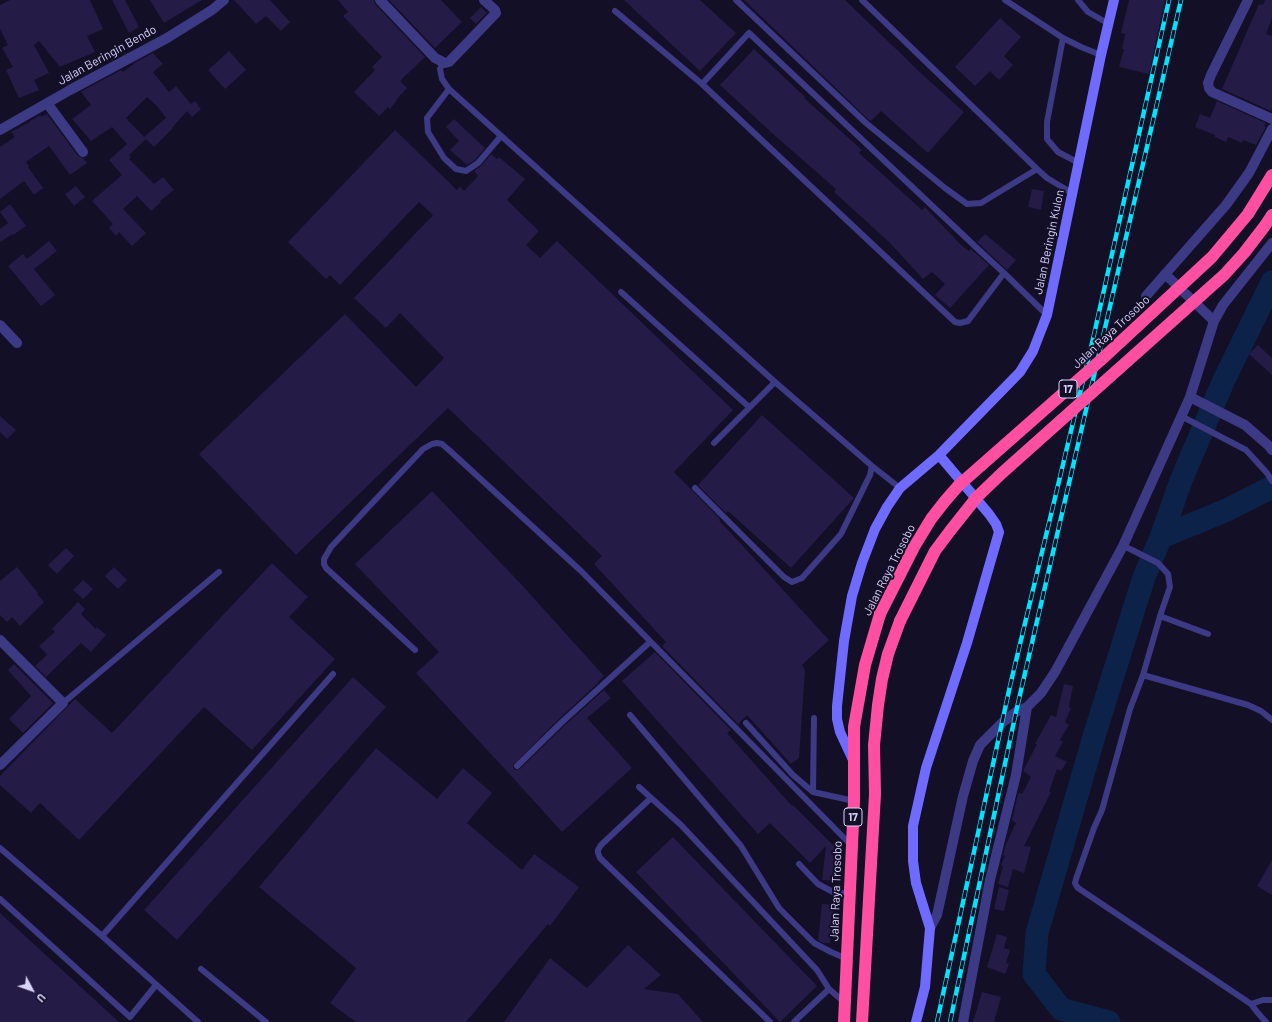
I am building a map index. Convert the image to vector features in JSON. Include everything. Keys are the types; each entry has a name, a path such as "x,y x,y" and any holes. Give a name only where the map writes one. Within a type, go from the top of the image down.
{"highway":[{"name":"Jalan Raya Trosobo","path":"844,1022 854,801 854,727 865,665 880,614 914,547 931,519 950,495 988,459 1102,359 1212,257 1248,214 1272,175"},
{"name":"17","path":"862,1022 875,802 874,745 883,672 900,621 935,551 977,497 1224,275 1244,253 1272,215"}],"street":[{"name":"Jalan Beringin Bendo","path":"0,130 166,38 212,10 224,0"},
{"path":"380,0 435,58 443,62 449,62 496,14 495,10 484,0"},
{"name":"Jalan Beringin Kulon","path":"853,760 840,732 837,719 837,706 844,641 852,596 862,564 875,529 887,507 900,488 939,455 1020,372 1033,351 1047,315 1114,0"},
{"path":"1248,0 1211,75 1208,83 1209,88 1212,92 1272,119"},
{"path":"47,103 83,152"},
{"path":"1146,296 1230,199 1249,173 1272,129"},
{"path":"916,1022 924,986 930,928 937,915 962,796 973,761 980,745 998,726 1016,712 1027,707 1041,693 1055,672 1127,548 1190,397 1214,321 1223,305 1272,243"},
{"path":"1165,274 1214,321"},
{"path":"0,324 17,343"},
{"path":"1190,397 1245,424 1272,450"},
{"path":"930,928 916,882 913,861 913,826 926,768 967,643 999,532 990,514 939,455"},
{"path":"0,640 64,703 0,765"},
{"path":"963,1022 990,880 1016,775 1027,707"}],"lane":[{"path":"736,0 866,122 945,188 967,204 981,203 1037,169"},
{"path":"862,0 1037,169 1047,178 1072,193"},
{"path":"1005,0 1063,38 1102,55"},
{"path":"1078,0 1088,12 1109,24"},
{"path":"615,11 702,84 955,322 960,323 968,321 1004,273"},
{"path":"702,84 749,33 1047,315"},
{"path":"1063,38 1047,122 1047,139 1058,152 1079,163"},
{"path":"443,62 440,69 442,79 449,89 775,382 872,466 900,488"},
{"path":"449,89 427,118 428,132 444,158 456,169 466,171 478,163 501,136"},
{"path":"621,292 749,407"},
{"path":"714,443 775,382"},
{"path":"1182,416 1246,450 1267,473 1272,481"},
{"path":"415,650 326,568 324,558 331,547 423,450 432,444 437,443 442,444 449,450 571,562 852,847"},
{"path":"695,488 784,576 792,582 802,578 841,534 870,475 872,466"},
{"path":"1127,548 1158,563 1168,574 1170,587 1143,675 1130,709 1102,810 1076,879 1077,887 1251,1004 1256,1012 1266,1022"},
{"path":"64,703 219,572"},
{"path":"1160,616 1208,634"},
{"path":"517,766 562,722 650,642"},
{"path":"102,936 333,674"},
{"path":"1143,675 1248,705 1261,711 1272,720"},
{"path":"630,714 741,846 779,908 814,943 847,960"},
{"path":"812,792 814,718"},
{"path":"746,723 793,775 812,792 854,801"},
{"path":"639,787 681,825 812,964 829,989 845,1002"},
{"path":"651,798 601,845 598,850 600,858 770,1022"},
{"path":"0,848 102,936 198,1022"},
{"path":"799,864 818,884 833,892 850,894"},
{"path":"0,899 135,1022"},
{"path":"201,969 266,1022"},
{"path":"130,1017 156,985"},
{"path":"794,1022 829,989"},
{"path":"1251,1004 1263,1000 1272,1000"}],"building":[{"path":"10,0 90,0 103,29 87,36 95,52 60,67 39,41 34,45 49,73 34,80 39,90 19,98 6,70 13,67 2,48 8,45 0,29 0,5"},
{"path":"112,0 125,0 139,27 129,33"},
{"path":"150,0 202,0 164,23"},
{"path":"234,0 270,0 290,22 281,31 266,16 256,24"},
{"path":"338,0 374,0 375,4 425,57 400,81 407,88 390,109 388,107 379,116 354,92 375,70 372,67 382,57 343,16 348,12"},
{"path":"389,0 441,0 462,22 435,48"},
{"path":"624,0 700,0 736,33 700,71"},
{"path":"744,0 845,0 964,112 928,153 881,111 871,121 869,120"},
{"path":"1129,0 1165,0 1149,74 1119,67 1124,49 1122,49 1125,34 1121,33"},
{"path":"1265,0 1272,0 1272,18 1266,34 1272,36 1271,111 1222,89 1259,4 1263,5"},
{"path":"481,7 487,13 476,24 470,18"},
{"path":"1000,18 1021,37 1004,56 1013,65 999,80 990,71 975,86 955,67"},
{"path":"754,49 805,97 804,98 862,150 859,153 922,210 925,207 961,245 969,251 971,249 989,265 950,308 935,295 945,284 932,272 923,279 889,242 834,192 836,189 720,85"},
{"path":"229,51 246,70 225,89 208,70"},
{"path":"153,53 163,64 153,72 169,92 176,86 191,104 195,101 201,109 192,117 187,111 154,147 146,139 129,155 131,157 129,159 154,184 163,177 174,190 160,201 161,202 151,211 137,196 123,209 146,233 132,246 119,232 116,236 109,228 113,224 92,201 122,175 109,160 127,144 112,127 91,141 72,119 91,105 81,92 82,91 121,70 123,72 136,62","holes":["147,97 156,105 166,118 144,137 126,118"]},
{"path":"1217,101 1266,123 1264,126 1266,127 1256,145 1243,140 1242,143 1228,137 1226,142 1215,137 1215,135 1195,127 1200,114 1210,118"},
{"path":"47,114 78,156 83,158 87,163 70,175 49,146 26,162 43,188 34,195 24,181 0,199 0,147 15,137 11,132 40,115 41,117"},
{"path":"454,119 485,148 475,160 467,165 450,150 459,141 446,127"},
{"path":"395,130 457,190 460,186 464,191 478,176 474,171 481,166 491,154 497,159 499,157 525,179 507,200 539,231 526,245 540,258 557,241 733,410 674,472 720,519 719,520 829,640 802,665 805,670 799,758 791,764 747,715 738,724 662,646 666,642 594,564 602,556 448,408 296,555 199,454 345,314 416,387 444,358 400,313 386,328 354,298 433,215 419,202 340,285 330,275 326,279 288,242"},
{"path":"76,186 85,197 74,206 65,194"},
{"path":"1032,189 1044,191 1041,210 1028,207"},
{"path":"10,204 26,226 0,242 0,229 8,223 0,212"},
{"path":"985,234 1016,260 1007,270 977,242"},
{"path":"49,241 57,251 34,269 55,295 41,306 8,266 23,254 27,259"},
{"path":"1258,345 1272,358 1272,375 1249,354"},
{"path":"762,415 854,498 791,568 728,511 726,513 698,485"},
{"path":"0,416 16,430 7,439 0,432"},
{"path":"432,491 521,584 604,676 513,765 515,770 520,769 565,725 604,690 611,698 587,718 632,768 562,832 416,673 439,652 355,564"},
{"path":"66,548 74,556 57,574 48,565"},
{"path":"272,563 308,597 289,617 335,659 252,750 204,707 79,840 40,803 31,813 0,785 0,776 75,699 112,733"},
{"path":"17,567 44,602 20,626 12,617 7,622 0,615 0,581"},
{"path":"114,567 127,580 118,589 105,576"},
{"path":"83,580 93,589 83,599 73,590"},
{"path":"78,602 85,609 81,614 96,629 97,627 106,635 91,652 81,643 46,677 35,666 47,655 39,646 55,632 52,629"},
{"path":"655,652 731,730 727,733 792,806 793,805 838,850 834,881 822,880 826,846 810,863 770,823 758,834 622,681"},
{"path":"14,664 53,703 23,733 9,719 31,696 8,670"},
{"path":"353,677 386,707 177,940 144,910"},
{"path":"1064,684 1073,686 1069,707 1071,708 1065,722 1069,725 1060,740 1063,742 1055,756 1067,762 1061,771 1057,769 1049,792 1051,792 1024,846 1031,847 1024,873 1013,869 1008,887 998,884 1003,866 1001,865 1005,856 1003,855 1006,844 1016,823 1012,820 1018,794 1022,794 1031,777 1023,771 1037,744 1035,744 1051,715 1056,717"},
{"path":"376,748 437,799 463,768 492,793 467,823 522,870 534,854 579,887 550,926 548,924 466,1022 356,1022 330,1003 356,968 259,887"},
{"path":"673,837 817,986 780,1022 636,872"},
{"path":"1272,860 1272,895 1257,886"},
{"path":"999,887 1009,890 1004,911 994,909"},
{"path":"822,904 834,905 830,943 823,943 818,940"},
{"path":"0,913 119,1022 0,1022"},
{"path":"997,934 1007,937 1004,948 1010,950 1006,963 1009,964 1005,974 987,967"},
{"path":"628,945 661,975 644,989 678,994 703,1022 504,1022 550,958 587,988"},
{"path":"982,992 1001,997 994,1022 973,1022"}],"waterway":[{"path":"1161,537 1182,478 1223,382 1272,282"},
{"path":"1109,1022 1061,1009 1034,974 1037,933 1095,733 1144,577 1161,537 1227,510 1272,487"}],"railway":[{"path":"937,1022 1010,686 1093,339 1169,0"},
{"path":"950,1022 1016,712 1181,0"}]}
